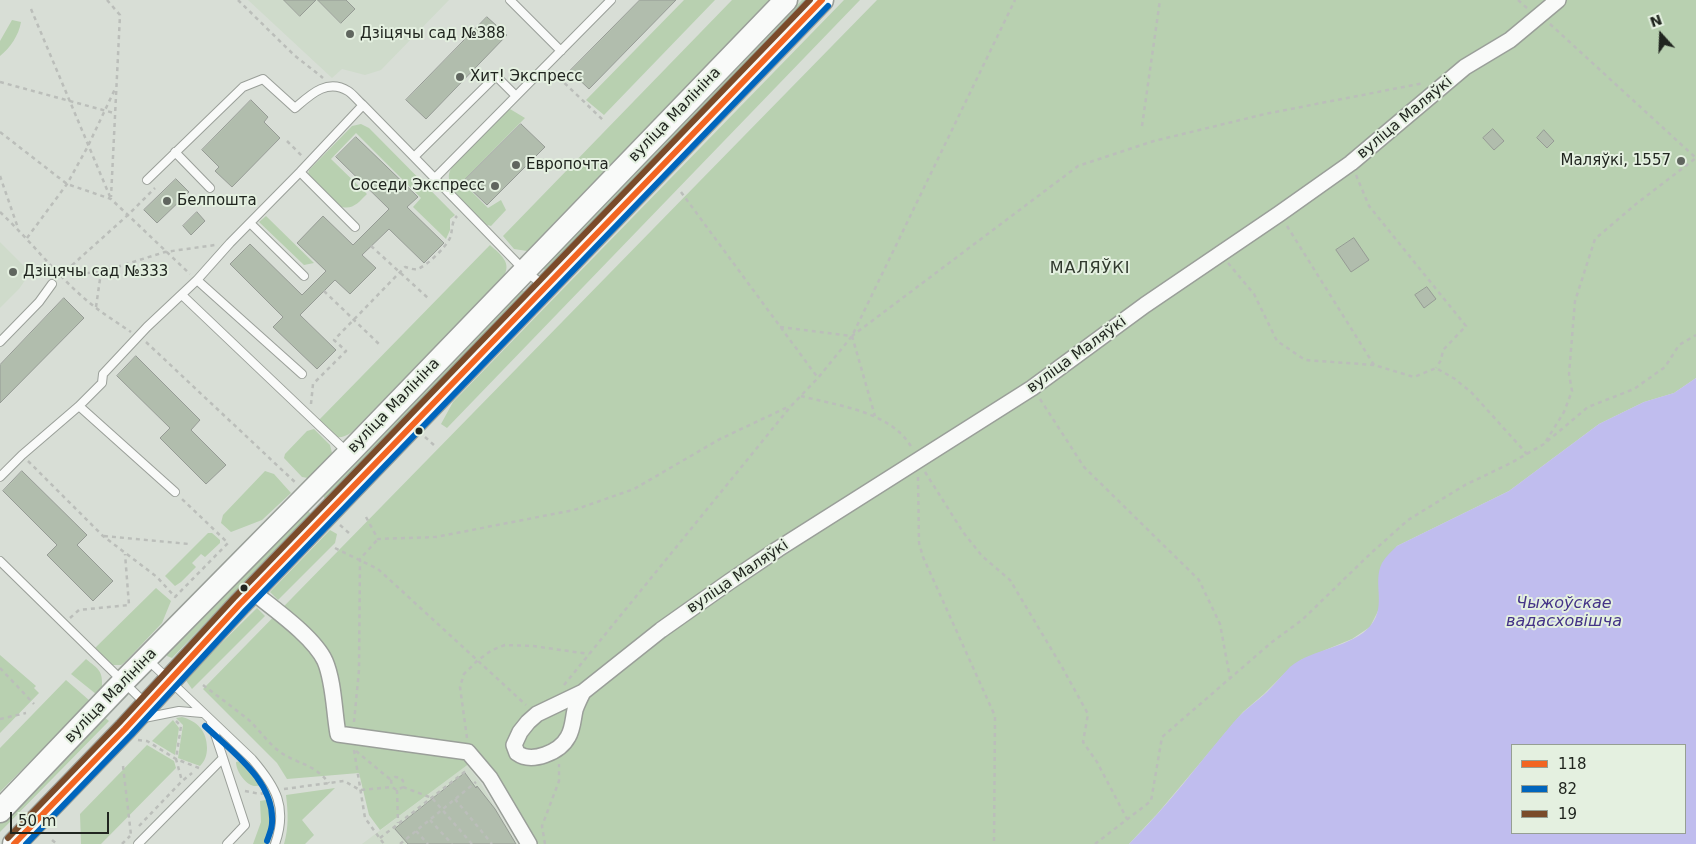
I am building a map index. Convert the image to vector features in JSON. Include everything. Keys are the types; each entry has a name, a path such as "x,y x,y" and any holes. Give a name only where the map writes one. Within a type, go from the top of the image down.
{"main road":[{"name":"вуліца Малініна","path":"0,811 786,0"},
{"name":"вуліца Малініна","path":"14,844 134,732 147,705 169,680 822,0"}],"street":[{"name":"вуліца Маляўкі","path":"558,747 545,755 534,758 517,753 514,744 520,732 537,714 583,692 661,630 729,582 1032,388 1145,305 1351,163 1465,67 1510,40 1536,14 1558,0"},
{"path":"253,592 312,643 324,660 329,674 338,734 353,743 473,757 529,844"},
{"path":"558,747 568,738 583,692"}],"lane":[{"path":"510,0 561,51"},
{"path":"434,179 611,0"},
{"path":"414,157 496,76 516,96"},
{"path":"147,180 243,88 263,79 294,108 318,88 334,86 349,91 524,270 546,287"},
{"path":"0,477 102,383 103,374 147,327 197,280 230,243 363,105"},
{"path":"175,152 210,188"},
{"path":"300,172 355,227"},
{"path":"250,223 304,276"},
{"path":"197,280 302,374"},
{"path":"0,342 38,302 52,284"},
{"path":"182,295 349,453"},
{"path":"79,406 175,492"},
{"path":"0,561 147,705"},
{"path":"147,658 202,713 252,759 266,775 276,790 281,812 281,822 275,844"},
{"path":"134,732 147,717 179,711 202,713"},
{"path":"210,720 245,826 227,844"},
{"path":"138,844 223,758"}],"path":[{"path":"107,0 120,15 111,199"},
{"path":"238,0 294,56 334,86"},
{"path":"561,702 563,687 589,654 791,406 818,378 852,336 1015,0"},
{"path":"1142,126 1160,0"},
{"path":"1518,0 1696,158 1636,204 1595,239 1575,301 1569,374 1572,391 1564,412 1544,444"},
{"path":"31,10 111,199"},
{"path":"546,66 603,120"},
{"path":"0,82 115,113"},
{"path":"780,327 852,336 1078,166 1154,141 1265,114 1424,83"},
{"path":"27,238 67,184 88,146 116,87"},
{"path":"0,132 67,184 111,199 129,214 165,252 197,280"},
{"path":"287,141 298,152"},
{"path":"1219,254 1254,294 1278,341 1305,360 1374,365 1414,377 1436,368 1441,360 1443,350 1466,326 1369,206 1351,163"},
{"path":"0,176 19,230"},
{"path":"157,186 129,214 60,275 101,272 165,252 230,243"},
{"path":"681,192 818,378"},
{"path":"1279,214 1374,365"},
{"path":"311,416 310,401 314,384 346,352 334,340 400,272 405,268 416,270 425,265 446,244 451,237 453,220 458,215"},
{"path":"371,246 428,298"},
{"path":"96,307 101,272"},
{"path":"324,291 381,346"},
{"path":"1095,844 1150,801 1162,737 1272,642 1302,620 1408,520 1465,485 1544,444 1588,407 1634,389 1665,367 1679,345 1696,335"},
{"path":"852,336 874,416"},
{"path":"1436,368 1455,379 1472,393 1527,454"},
{"path":"1032,388 1084,467 1199,580 1220,624 1230,678"},
{"path":"801,396 874,416 905,436 963,532 982,556 1010,580 1062,667 1088,714 1083,742 1097,762 1127,819"},
{"path":"384,844 365,818 353,743 358,670 360,559 378,539 436,537 574,510 634,489 720,439 791,406"},
{"path":"22,455 103,536 157,578 176,597 228,543 175,492"},
{"path":"270,458 297,484"},
{"path":"918,460 919,543 923,557 995,716 994,844"},
{"path":"366,517 378,539"},
{"path":"338,522 350,534"},
{"path":"103,536 190,544"},
{"path":"336,548 378,569 537,714"},
{"path":"64,624 79,610 129,605 125,554"},
{"path":"380,838 432,798 473,757 460,688 464,674 477,661 492,650 505,645 550,648 589,654"},
{"path":"0,668 34,704"},
{"path":"204,685 250,722 278,751 294,760 310,765 330,783"},
{"path":"0,719 26,713"},
{"path":"173,717 181,726 176,758 182,781"},
{"path":"122,844 182,781 199,768 176,758 134,732"},
{"path":"353,743 392,780 392,787"},
{"path":"545,844 542,826 559,781 558,747"},
{"path":"123,766 131,835"},
{"path":"392,780 394,777 401,778 404,783 403,787"},
{"path":"402,843 454,799 485,778"},
{"path":"360,790 392,787 397,790"},
{"path":"397,790 403,787 432,798 472,844"},
{"path":"397,790 398,824"},
{"path":"454,799 492,844"},
{"path":"430,820 452,844"},
{"path":"416,831 428,844"},
{"path":"52,840 57,844"}],"shaded area":[{"name":"Дзіцячы сад №388","path":"248,0 449,0 381,70 365,75 342,69 332,78"},
{"name":"Дзіцячы сад №333","path":"0,242 26,268 28,276 19,289 0,308"},
{"path":"467,765 480,782 517,844 362,844"}],"green space":[{"path":"684,0 715,0 604,115 586,100"},
{"path":"732,0 770,0 527,251 514,249 503,236"},
{"path":"802,0 812,0 548,271 545,271 543,266"},
{"path":"844,0 860,0 447,428 441,424 453,402"},
{"path":"877,0 1696,0 1696,378 1674,393 1644,402 1599,424 1509,491 1397,546 1379,576 1379,609 1370,627 1352,639 1301,660 1289,669 1243,712 1158,813 1129,844 530,844 474,760 380,830 369,815 359,773 287,779 277,763 203,689"},
{"path":"12,20 21,22 20,27 13,41 0,56 0,41"},
{"path":"510,109 525,118 462,182 488,208 501,200 506,210 491,226 481,221 460,198 450,182 449,174 465,151 505,111"},
{"path":"361,124 369,128 455,215 450,219 450,230 446,239 413,207 421,198 356,133 331,159 367,194 351,207 339,206 311,179 308,174 309,170 352,126"},
{"path":"266,216 314,263 304,265 259,222"},
{"path":"490,245 501,255 506,263 506,272 503,277 352,432 338,437 319,424 319,420"},
{"path":"521,290 525,294 325,499 322,494"},
{"path":"314,429 330,445 332,453 308,478 302,477 284,458 285,454 307,431"},
{"path":"265,471 274,474 291,493 262,520 231,532 221,523 223,515"},
{"path":"307,510 311,514 172,658 167,656 167,653"},
{"path":"330,530 337,534 335,543 278,600 270,592"},
{"path":"208,533 212,533 220,540 220,543 205,557 201,554 192,563 196,567 175,586 165,576"},
{"path":"156,588 171,601 162,623 125,662 121,665 111,665 94,649"},
{"path":"257,608 265,616 192,689 185,679"},
{"path":"0,655 36,686 34,688 39,693 0,733"},
{"path":"86,659 101,673 102,687 96,694 71,674"},
{"path":"66,680 90,701 0,792 0,748"},
{"path":"104,717 109,721 0,832 0,823"},
{"path":"182,717 197,724 207,742 207,753 200,766 178,758 183,725 176,718"},
{"path":"173,720 179,728 175,755 152,741"},
{"path":"147,745 174,761 176,768 101,844 81,844 80,814"},
{"path":"241,761 251,767 264,782 260,785 250,785 242,777 237,767 236,762"},
{"path":"335,788 302,820 314,835 305,844 284,844 288,820 286,795"},
{"path":"272,799 273,822 269,838 266,844 253,844 261,822 260,801"}],"water":[{"name":"Чыжоўскае вадасховішча","path":"1696,378 1696,844 1129,844 1170,800 1237,719 1267,692 1290,667 1309,656 1354,639 1371,625 1378,610 1379,571 1384,560 1397,546 1509,491 1599,424 1644,402 1674,393"}],"building":[{"path":"284,0 316,0 300,16"},
{"path":"318,0 346,0 355,9 341,23"},
{"path":"640,0 676,0 589,89 570,71"},
{"path":"487,17 507,35 426,119 406,100"},
{"path":"251,100 268,117 264,122 280,138 232,187 215,171 219,167 202,150"},
{"path":"521,124 545,147 487,205 463,182"},
{"path":"1493,129 1504,141 1494,150 1483,138"},
{"path":"1544,130 1554,141 1547,148 1537,138"},
{"path":"356,137 418,197 407,207 444,243 424,263 389,229 362,255 376,268 350,294 335,280 300,315 336,350 317,369 273,327 283,317 230,264 250,244 302,295 326,271 297,243 323,216 353,245 389,209 336,157"},
{"path":"176,179 189,192 157,223 144,210"},
{"path":"197,212 205,221 191,235 183,226"},
{"path":"1354,238 1369,260 1351,272 1336,250"},
{"path":"1427,287 1436,299 1424,308 1415,295"},
{"path":"64,298 84,318 0,403 0,365"},
{"path":"136,356 200,420 191,430 226,465 206,484 160,438 170,428 117,376"},
{"path":"22,471 87,535 77,545 113,581 93,601 47,555 57,545 3,491"},
{"path":"465,773 495,809 516,844 408,844 395,829"}],"transit line":[{"name":"19","path":"8,838 119,723 234,598 810,0"},
{"name":"118","path":"14,844 125,729 240,604 822,0"},
{"name":"82","path":"26,844 131,735 246,610 828,6"},
{"name":"82","path":"205,726 250,768 267,794 271,808 272,823 267,841"}],"place":[{"name":"Дзіцячы сад №388","path":"350,34"},
{"name":"Хит! Экспресс","path":"460,77"},
{"name":"Маляўкі, 1557","path":"1681,161"},
{"name":"Европочта","path":"516,165"},
{"name":"Соседи Экспресс","path":"495,186"},
{"name":"Белпошта","path":"167,201"},
{"name":"Дзіцячы сад №333","path":"13,272"}],"district":[{"name":"МАЛЯЎКІ","path":"1090,269"}]}
